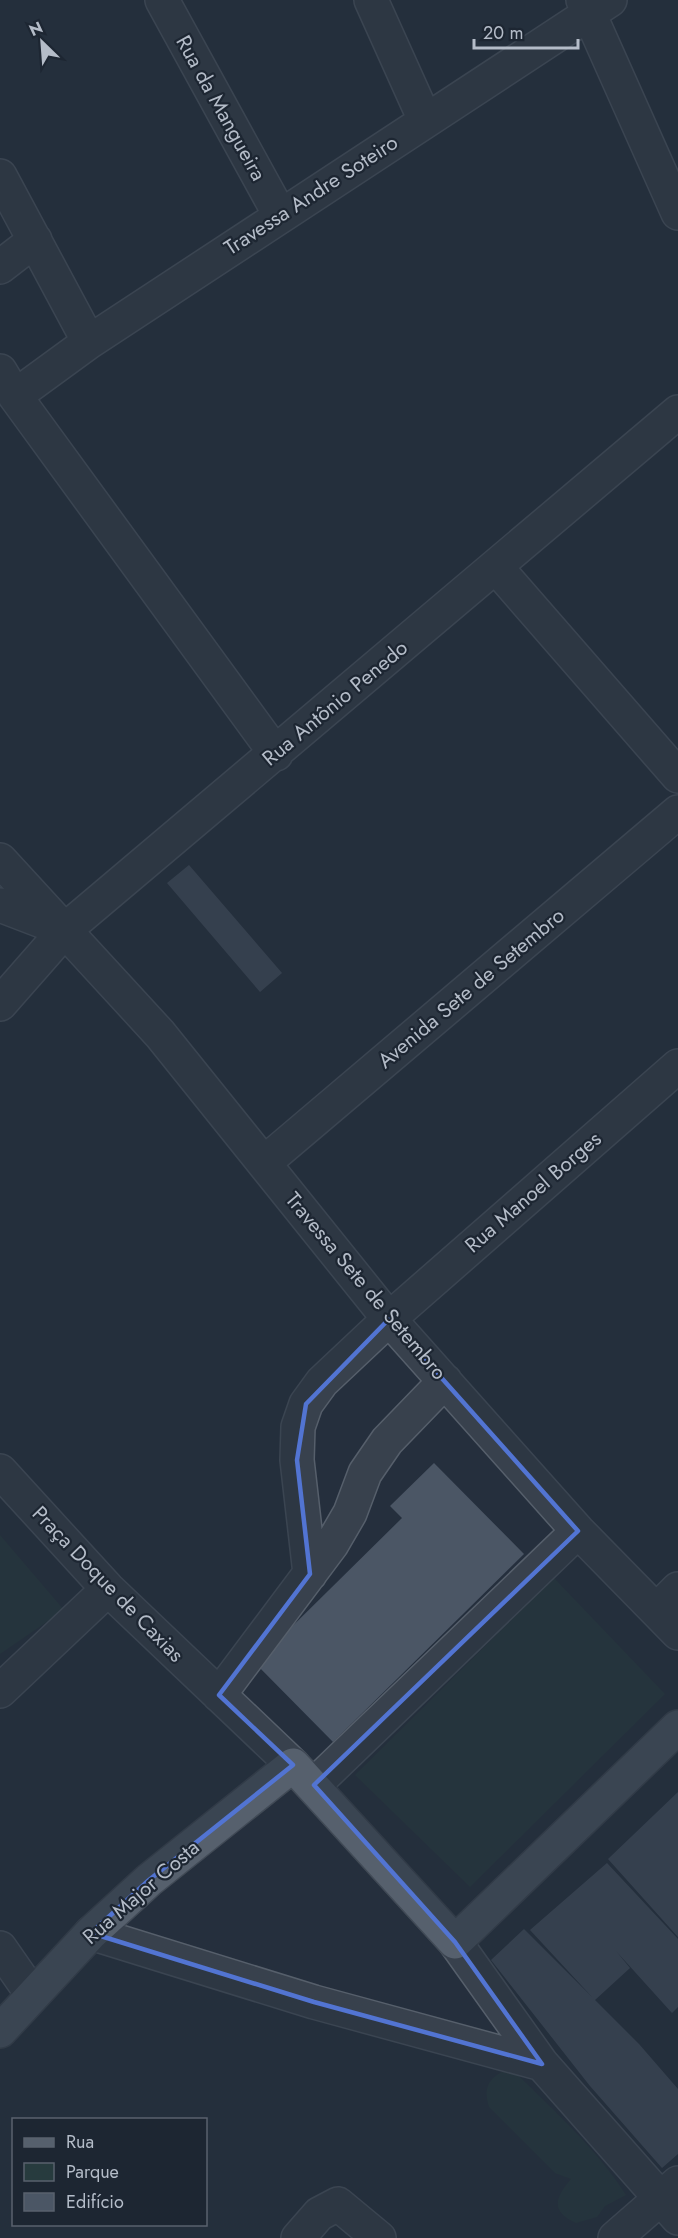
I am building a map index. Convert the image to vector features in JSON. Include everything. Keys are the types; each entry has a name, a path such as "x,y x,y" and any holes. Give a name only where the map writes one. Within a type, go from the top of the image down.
{"main road":[{"path":"303,1775 455,1942 678,1727"},
{"name":"Rua Major Costa","path":"0,2031 91,1933 148,1880 303,1775"}],"street":[{"name":"Rua da Mangueira","path":"162,0 280,215"},
{"path":"371,0 425,120"},
{"name":"Travessa Andre Soteiro","path":"8,383 89,342 425,120 594,4"},
{"path":"594,4 678,213"},
{"path":"0,176 89,342"},
{"path":"0,267 35,240"},
{"path":"8,383 276,754"},
{"name":"Rua Antônio Penedo","path":"0,1004 65,930 678,412"},
{"path":"495,567 678,776"},
{"name":"Avenida Sete de Setembro","path":"264,1163 678,812"},
{"name":"Travessa Sete de Setembro","path":"0,860 160,1034 389,1319 578,1531 671,1611"},
{"path":"0,905 65,930"},
{"name":"Rua Manoel Borges","path":"310,1574 297,1460 298,1427 306,1404 322,1382 389,1319 678,1066"},
{"path":"219,1695 338,1534 350,1513 365,1473 387,1441 445,1382"},
{"name":"Praça Doque de Caxias","path":"0,1471 108,1590 303,1775"},
{"path":"303,1775 578,1531"},
{"path":"0,1690 108,1590"},
{"path":"91,1933 314,2002 542,2064"},
{"path":"455,1942 542,2064 672,2201 615,2238"},
{"path":"0,1948 32,1994"},
{"path":"298,2238 326,2209 338,2204 379,2238"}],"highlighted area":[{"path":"389,1319 578,1531 314,1785 455,1942 542,2064 314,2002 91,1933 149,1880 293,1765 219,1695 310,1574 297,1460 306,1404"}],"green space":[{"path":"0,1535 64,1610 0,1654"},
{"path":"554,1578 665,1694 470,1887 355,1775"},
{"path":"505,2070 516,2073 574,2131 615,2178 626,2195 605,2206 597,2217 576,2223 562,2214 558,2204 559,2198 571,2179 555,2173 489,2107 488,2085 494,2077"}],"building":[{"path":"189,865 282,973 260,992 167,883"},
{"path":"434,1463 524,1554 333,1742 255,1663 402,1518 390,1506"},
{"path":"678,1792 678,1937 608,1859"},
{"path":"607,1863 678,1939 678,2007 672,2013 616,1951 630,1968 595,2000 639,2044 678,2089 678,2154 662,2168 590,2086 491,1960 524,1929 593,1998 530,1930"}]}
